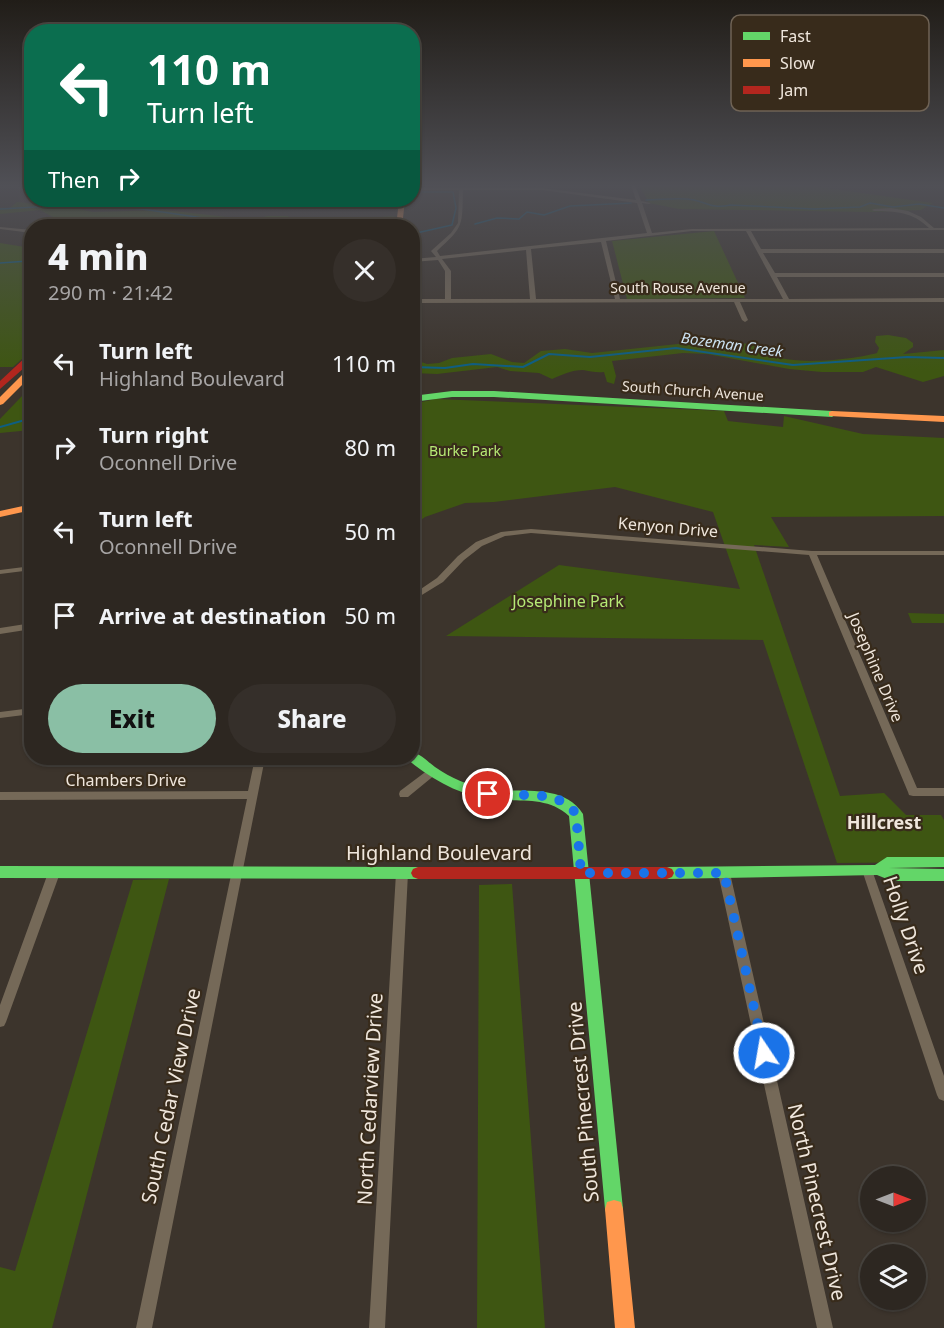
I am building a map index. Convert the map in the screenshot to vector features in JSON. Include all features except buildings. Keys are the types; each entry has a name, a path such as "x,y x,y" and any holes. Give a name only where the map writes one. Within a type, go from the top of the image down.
{"main road":[{"path":"0,386 24,364"},
{"path":"0,402 24,378"},
{"name":"South Church Avenue","path":"420,398 439,395 678,404 818,415 944,419"},
{"path":"0,514 24,509"},
{"name":"South Pinecrest Drive","path":"420,762 448,783 468,790 499,795 555,798 566,802 576,814 625,1328"},
{"name":"Highland Boulevard","path":"872,870 887,862 944,862"},
{"name":"Highland Boulevard","path":"0,872 724,873 872,870 892,875 944,875"}],"street":[{"path":"435,247 438,258 446,267 449,276 448,301"},
{"path":"420,260 537,247"},
{"path":"605,247 618,300"},
{"path":"758,247 787,300"},
{"path":"528,248 533,300"},
{"path":"760,251 944,251"},
{"path":"773,275 944,275"},
{"path":"736,300 745,320"},
{"name":"South Rouse Avenue","path":"420,301 944,300"},
{"name":"Kenyon Drive","path":"420,594 440,580 471,549 491,538 516,532 547,531 812,553 944,552"},
{"name":"Josephine Drive","path":"812,553 913,792 944,792"},
{"path":"0,572 24,569"},
{"path":"0,631 24,627"},
{"path":"0,716 24,712"},
{"name":"South Cedar View Drive","path":"144,1328 258,765"},
{"path":"404,794 432,772"},
{"name":"Chambers Drive","path":"0,796 252,795"},
{"name":"Holly Drive","path":"872,870 944,1095"},
{"path":"0,1022 54,873"},
{"name":"North Cedarview Drive","path":"377,1328 402,873"},
{"name":"North Pinecrest Drive","path":"724,873 825,1328"}],"green space":[{"path":"0,247 24,247 24,357 13,367 0,367"},
{"path":"614,247 721,247 745,298 627,299"},
{"path":"876,336 906,338 913,343 913,347 903,354 944,350 944,376 923,382 876,367 863,372 822,372 789,369 707,354 683,353 612,361 616,376 614,384 607,382 604,372 583,370 552,379 539,373 510,371 497,367 437,374 420,373 420,362 427,364 439,363 452,358 491,354 512,362 524,363 541,351 565,349 592,353 697,342 757,344 765,352 778,357 794,360 831,360 877,353 879,348 875,342"},
{"path":"24,396 24,431 0,433 0,419"},
{"name":"Burke Park","path":"436,399 724,411 728,421 783,427 784,416 863,434 944,438 944,516 771,517 789,547 754,545 840,796 884,793 906,815 941,815 944,820 944,862 837,863 763,640 446,636 559,565 740,589 713,512 615,487 494,502 465,503 420,521 420,402"},
{"path":"908,613 944,614 944,623 912,623"},
{"path":"169,879 52,1328 0,1328 0,1267 15,1271 133,880"},
{"path":"512,884 545,1328 477,1328 479,885"}],"waterway":[{"path":"0,263 24,261"},
{"name":"Bozeman Creek","path":"420,367 445,368 473,364 523,367 549,354 590,357 676,348 793,365 907,357 944,358"},
{"name":"Bozeman Creek","path":"0,427 24,420"}],"traffic: fast":[{"path":"420,398 452,394 494,394 832,414"},
{"path":"420,763 438,775 468,789 489,794 547,797 557,800 576,814 614,1209"},
{"path":"878,870 887,862 944,862"},
{"path":"667,873 878,870 892,875 944,875"},
{"path":"0,872 418,873"}],"traffic: slow":[{"path":"0,402 24,378"},
{"path":"832,414 944,419"},
{"path":"0,514 24,509"},
{"path":"614,1209 625,1328"}],"traffic: jam":[{"path":"0,386 24,364"},
{"path":"418,873 667,873"}],"district":[{"name":"Hillcrest","path":"884,823"}],"route":[{"path":"488,794 555,798 571,806 576,814 581,873 724,873 764,1053"}],"park label":[{"name":"Josephine Park","path":"568,601"}]}
